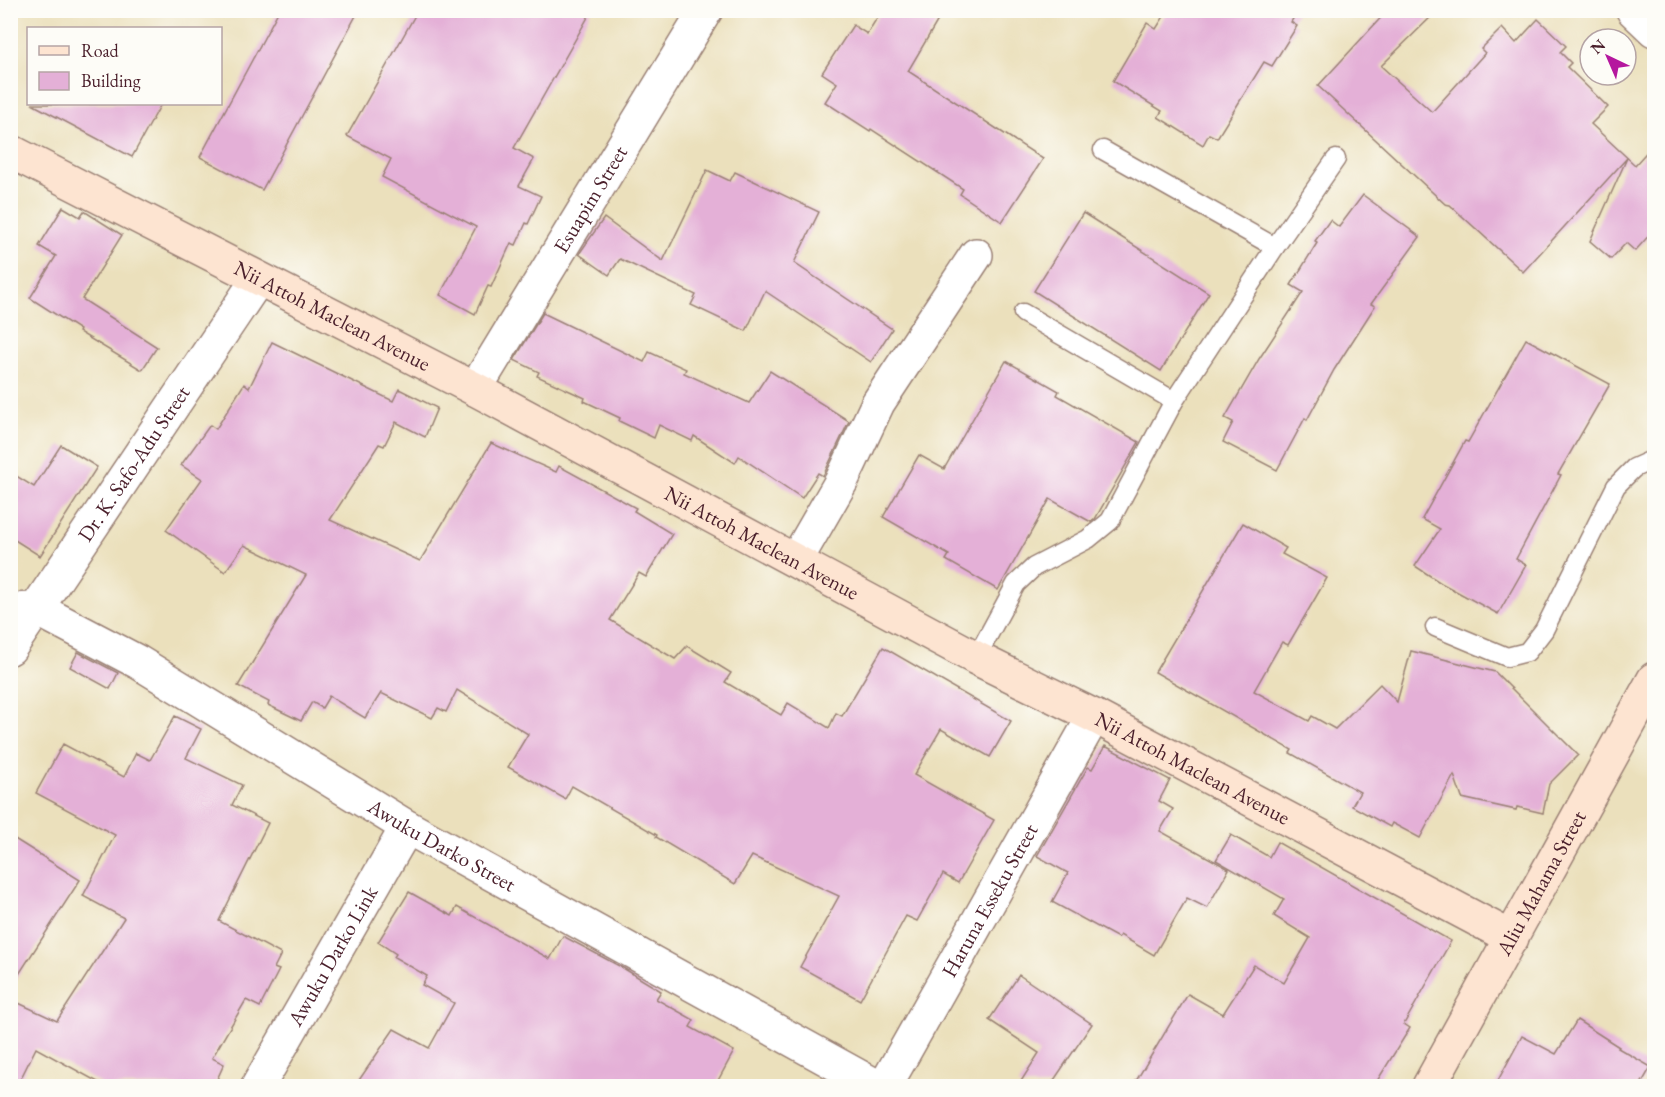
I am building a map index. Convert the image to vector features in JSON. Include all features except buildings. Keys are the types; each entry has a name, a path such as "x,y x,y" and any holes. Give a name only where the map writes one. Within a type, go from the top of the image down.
{"street":[{"name":"Esuapim Street","path":"475,389 706,10"},
{"path":"1633,10 1654,30"},
{"name":"Nii Attoh Maclean Avenue","path":"10,151 475,389 976,658 1094,716 1512,938"},
{"path":"796,560 841,482 879,403 976,255"},
{"name":"Dr. K. Safo-Adu Street","path":"10,648 24,610 258,279"},
{"name":"Awuku Darko Street","path":"24,610 138,662 407,827 876,1086"},
{"name":"Aliu Mahama Street","path":"1429,1086 1654,679"},
{"name":"Haruna Esseku Street","path":"885,1086 1094,716"},
{"name":"Awuku Darko Link","path":"258,1086 407,827"}],"lane":[{"path":"1102,150 1275,246"},
{"path":"976,658 1016,584 1034,567 1088,538 1110,521 1174,401 1275,246 1336,159"},
{"path":"1023,313 1174,401"},
{"path":"1435,627 1507,657 1527,652 1544,630 1616,486 1634,468 1654,459"}]}
